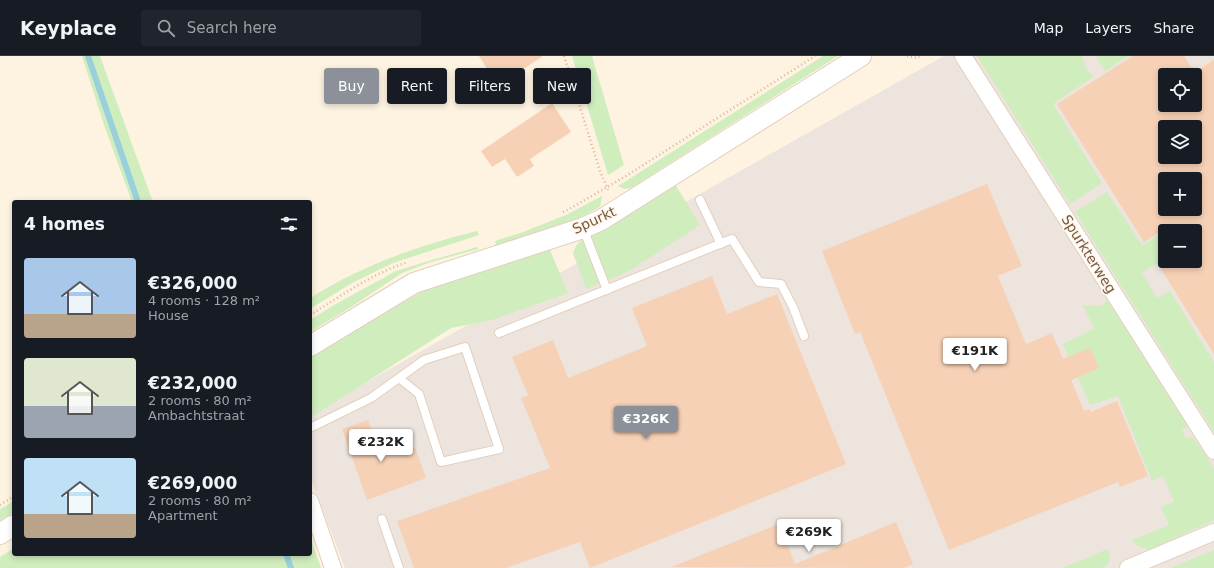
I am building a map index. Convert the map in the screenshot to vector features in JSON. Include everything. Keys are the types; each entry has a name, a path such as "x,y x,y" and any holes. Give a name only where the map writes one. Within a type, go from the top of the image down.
{"street":[{"name":"Spurkt","path":"312,345 414,283 583,228 601,220 861,56"},
{"name":"Spurkterweg","path":"963,56 1214,451"},
{"path":"312,507 333,568"},
{"path":"0,534 12,526"},
{"path":"1128,568 1214,532"}],"lane":[{"path":"700,200 721,244"},
{"path":"583,228 607,290"},
{"path":"499,333 732,239 759,282 781,284 794,307 804,336"},
{"path":"312,427 372,398 399,378 424,360 465,347 499,449 441,462 419,394 399,378"},
{"path":"382,519 399,568"}],"path":[{"path":"564,56 606,187 618,209"},
{"name":"Spurkt","path":"558,214 606,187 815,56"},
{"path":"907,56 917,58 920,56"},
{"path":"312,314 366,281 396,266 411,262"},
{"path":"0,505 12,497"}],"shaded area":[{"path":"944,56 1214,56 1214,568 345,568 312,482 312,413"}],"green space":[{"path":"82,56 100,56 152,200 131,200 104,125"},
{"path":"572,56 592,56 624,165 608,175 587,104 591,104 591,68 576,68"},
{"path":"823,56 838,56 631,188 624,189 618,186"},
{"path":"977,56 1082,56 1085,66 1093,77 1053,104 1102,183 1070,204"},
{"path":"1096,56 1128,56 1105,71"},
{"path":"675,184 700,225 629,271 586,289 573,253 577,244 585,237"},
{"path":"1107,192 1142,245 1158,236 1158,263 1142,273 1157,298 1170,291 1214,362 1214,432 1075,212"},
{"path":"602,196 600,207 581,217 496,245 495,241 566,215"},
{"path":"477,231 479,235 393,263 352,283 312,308 312,297 349,276 370,266 412,250"},
{"path":"477,247 479,249 431,262 402,273 312,331 312,319 334,305 396,271"},
{"path":"550,250 568,293 492,320 451,328 312,417 312,356 433,285"},
{"path":"1107,300 1188,427 1182,430 1186,439 1192,436 1214,468 1214,520 1151,549 1140,548 1132,540 1169,525 1161,507 1174,502 1163,476 1152,481 1118,396 1090,405 1063,344 1094,329 1083,305 1101,306"},
{"path":"12,502 12,513 0,521 0,509"},
{"path":"312,542 321,568 0,568 0,557 12,549 12,556 312,556"},
{"path":"1108,549 1110,559 1107,565 1101,568 1062,568"},
{"path":"1214,550 1214,568 1170,568"}],"building":[{"path":"479,56 543,56 525,68 487,68"},
{"path":"1133,56 1184,56 1191,68 1158,68 1158,112 1202,112 1201,68 1214,60 1214,354 1160,268 1202,268 1202,224 1158,224 1158,233 1144,242 1057,104"},
{"path":"551,104 553,104 571,132 530,159 534,166 517,177 505,159 492,167 481,151"},
{"path":"987,184 1022,266 998,276 1026,344 1052,333 1063,359 1090,348 1099,368 1071,380 1084,411 1089,409 1091,412 1117,401 1148,476 1120,487 1118,482 949,550 860,332 855,334 822,251"},
{"path":"712,276 727,314 777,294 846,464 590,568 580,542 506,568 414,568 397,521 550,468 521,398 528,395 512,357 553,340 568,378 647,346 632,308"},
{"path":"368,420 381,458 415,447 426,478 367,500 342,429"},
{"path":"896,522 913,564 904,568 671,567 779,524 795,564"}],"waterway":[{"path":"88,56 137,200"},
{"path":"287,556 291,568"}]}
